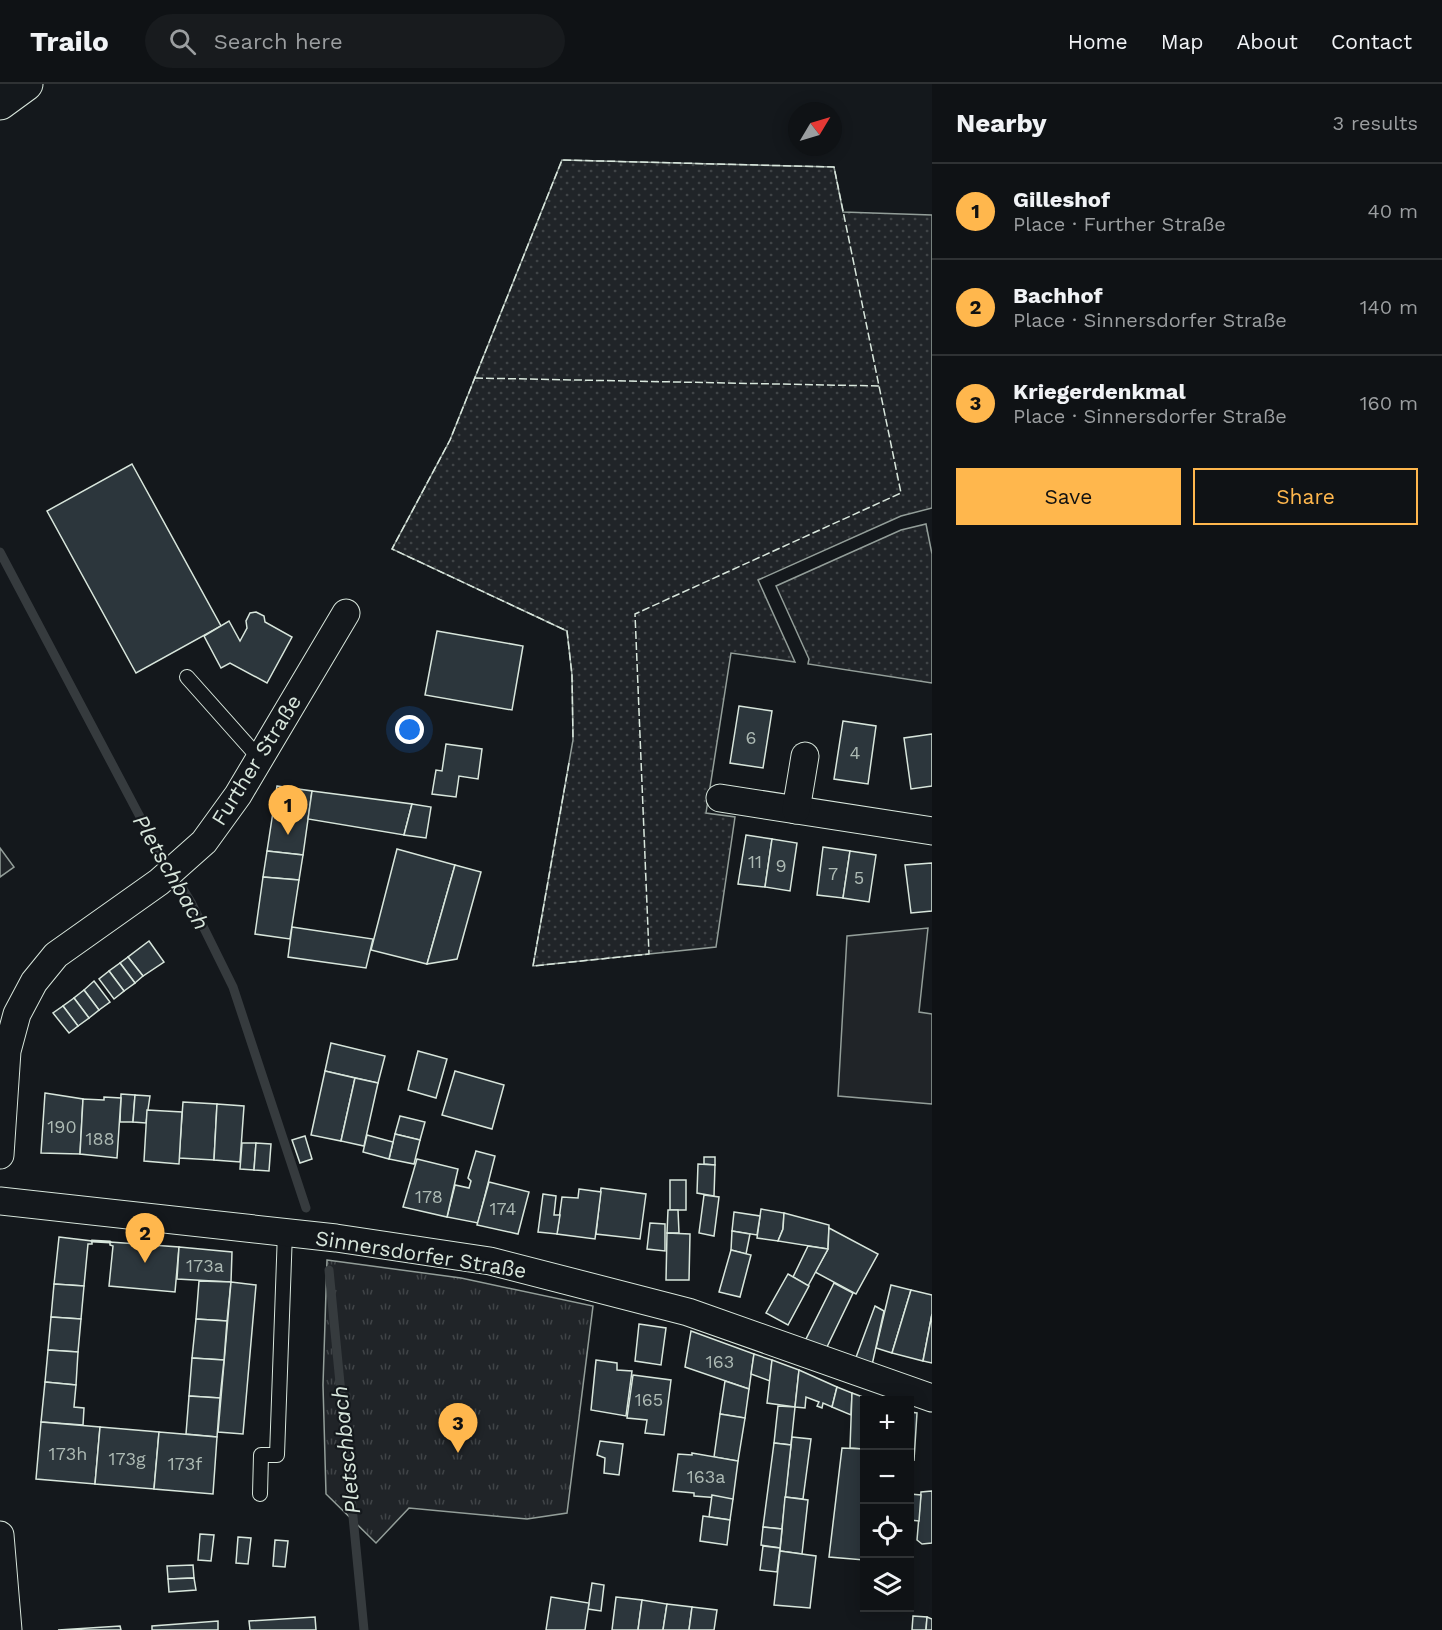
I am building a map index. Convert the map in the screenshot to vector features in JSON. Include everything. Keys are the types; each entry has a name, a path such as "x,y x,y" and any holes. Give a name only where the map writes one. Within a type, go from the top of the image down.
{"main road":[{"path":"0,103 26,84"}],"street":[{"name":"Further Straße","path":"0,1155 7,1050 17,1014 34,982 56,955 159,882 187,859 211,832 238,795 346,613"},
{"path":"796,810 805,756"},
{"path":"720,798 932,831"},
{"name":"Sinnersdorfer Straße","path":"0,1201 285,1232 490,1261 688,1312 932,1398"},
{"path":"0,1535 8,1630"}],"lane":[{"path":"187,677 259,758"},
{"path":"260,1494 261,1455 278,1455 285,1232"}],"green space":[{"path":"562,160 834,167 843,212 932,215 932,508 901,516 758,580 795,662 731,653 706,813 735,817 716,947 533,966 573,740 572,675 567,631 392,549 450,440"},
{"path":"926,524 932,554 932,683 808,664 809,659 776,586 901,530"},
{"path":"0,848 14,867 0,877"},
{"path":"928,928 919,1012 932,1014 932,1104 838,1096 847,936"},
{"path":"327,1260 461,1278 593,1306 567,1513 527,1519 409,1508 376,1543 326,1494 323,1385"}],"building":[{"path":"132,464 221,626 136,673 47,511"},
{"path":"256,612 264,616 265,622 292,637 267,683 230,663 221,668 204,636 229,621 240,641 247,628 246,621 250,613"},
{"path":"437,631 523,646 512,710 425,695"},
{"path":"739,706 772,711 763,768 730,763"},
{"path":"843,721 876,726 868,784 834,779"},
{"path":"932,734 932,786 911,789 904,738"},
{"path":"446,744 482,749 478,779 459,776 456,797 432,794 436,770 442,771"},
{"path":"277,786 312,791 303,855 267,851"},
{"path":"312,791 412,804 404,835 308,819"},
{"path":"412,804 431,807 426,838 404,835"},
{"path":"746,835 772,839 765,887 738,884"},
{"path":"772,839 797,843 790,891 765,887"},
{"path":"823,847 850,851 843,898 817,895"},
{"path":"397,849 455,865 427,964 371,950"},
{"path":"267,851 303,855 299,880 263,877"},
{"path":"850,851 876,855 869,902 843,898"},
{"path":"932,863 932,911 911,913 905,865"},
{"path":"455,865 481,872 457,959 427,964"},
{"path":"263,877 299,880 290,939 255,934"},
{"path":"292,927 373,939 366,968 288,957"},
{"path":"149,941 164,962 143,976 128,957"},
{"path":"128,957 143,976 135,983 120,963"},
{"path":"120,963 135,983 124,991 109,971"},
{"path":"109,971 124,991 114,999 99,979"},
{"path":"94,981 110,1002 99,1010 84,990"},
{"path":"84,990 99,1010 89,1018 74,998"},
{"path":"74,998 89,1018 78,1026 63,1006"},
{"path":"63,1006 78,1026 69,1033 53,1013"},
{"path":"331,1043 385,1056 378,1083 325,1071"},
{"path":"418,1051 447,1059 436,1098 408,1090"},
{"path":"325,1071 355,1078 341,1141 311,1135"},
{"path":"455,1071 504,1085 492,1129 442,1115"},
{"path":"355,1078 378,1083 364,1146 341,1141"},
{"path":"45,1093 83,1099 80,1154 41,1153"},
{"path":"121,1094 135,1095 133,1122 120,1122"},
{"path":"135,1095 150,1096 146,1123 133,1122"},
{"path":"104,1097 121,1098 117,1158 80,1154 83,1099 104,1100"},
{"path":"183,1102 217,1104 214,1160 179,1158"},
{"path":"217,1104 244,1106 240,1162 214,1160"},
{"path":"147,1110 182,1112 179,1164 144,1161"},
{"path":"400,1116 425,1122 420,1140 395,1134"},
{"path":"395,1134 420,1140 414,1164 389,1159"},
{"path":"367,1135 393,1142 389,1159 363,1152"},
{"path":"305,1136 312,1159 300,1163 292,1140"},
{"path":"242,1143 256,1143 254,1170 240,1169"},
{"path":"256,1143 271,1144 269,1171 254,1170"},
{"path":"476,1151 495,1156 478,1223 447,1217 455,1185 469,1188 471,1181 468,1178"},
{"path":"704,1157 715,1157 715,1165 704,1164"},
{"path":"417,1159 458,1169 447,1217 403,1207"},
{"path":"698,1164 715,1165 714,1196 697,1193"},
{"path":"670,1180 686,1180 686,1210 670,1210"},
{"path":"489,1182 529,1192 518,1234 477,1225"},
{"path":"601,1188 646,1194 640,1239 596,1234"},
{"path":"579,1189 601,1192 595,1239 557,1234 562,1197 578,1198"},
{"path":"543,1194 556,1196 554,1215 560,1215 557,1234 538,1232"},
{"path":"704,1195 719,1197 714,1236 699,1233"},
{"path":"761,1209 784,1213 783,1229 778,1241 757,1238"},
{"path":"668,1210 678,1210 679,1233 667,1233"},
{"path":"734,1212 760,1216 757,1235 732,1231"},
{"path":"784,1213 829,1225 828,1249 778,1241 783,1229"},
{"path":"650,1223 665,1224 665,1251 647,1249"},
{"path":"829,1228 878,1254 856,1294 815,1272 828,1249"},
{"path":"732,1231 750,1234 746,1254 731,1250"},
{"path":"667,1233 690,1234 689,1280 666,1280"},
{"path":"59,1237 92,1241 92,1244 88,1244 84,1286 54,1284"},
{"path":"110,1242 179,1247 175,1292 109,1286 113,1246"},
{"path":"808,1246 828,1249 808,1286 793,1277"},
{"path":"179,1247 232,1252 231,1282 177,1279"},
{"path":"731,1250 751,1255 740,1297 719,1292"},
{"path":"788,1274 809,1286 788,1325 766,1313"},
{"path":"199,1281 231,1282 227,1321 196,1319"},
{"path":"231,1282 256,1285 243,1434 218,1432"},
{"path":"834,1283 853,1293 825,1351 805,1341"},
{"path":"54,1284 84,1286 81,1319 51,1317"},
{"path":"891,1285 911,1290 892,1353 876,1348"},
{"path":"911,1290 932,1295 932,1314 923,1361 892,1353"},
{"path":"875,1306 884,1311 872,1365 855,1360"},
{"path":"932,1314 932,1363 923,1361"},
{"path":"51,1317 81,1319 78,1352 48,1350"},
{"path":"196,1319 227,1321 224,1360 192,1358"},
{"path":"639,1324 666,1328 661,1365 635,1361"},
{"path":"691,1331 754,1354 749,1389 685,1367"},
{"path":"48,1350 78,1352 76,1385 45,1382"},
{"path":"754,1354 772,1360 770,1381 751,1374"},
{"path":"192,1358 224,1360 220,1398 189,1396"},
{"path":"596,1360 617,1363 617,1370 632,1371 626,1416 591,1410"},
{"path":"772,1360 799,1370 795,1407 767,1403"},
{"path":"799,1370 837,1387 832,1407 823,1403 822,1408 817,1406 819,1402 806,1397 805,1408 795,1407"},
{"path":"633,1375 671,1380 664,1435 645,1433 647,1420 627,1418"},
{"path":"725,1381 749,1389 745,1418 720,1414"},
{"path":"45,1382 76,1385 74,1407 84,1408 83,1425 41,1422"},
{"path":"837,1387 852,1393 851,1415 832,1407"},
{"path":"852,1393 860,1396 860,1449 850,1448"},
{"path":"189,1396 220,1398 217,1437 186,1434"},
{"path":"778,1406 795,1407 791,1445 774,1443"},
{"path":"914,1413 917,1413 914,1460"},
{"path":"720,1414 745,1418 738,1461 714,1457"},
{"path":"41,1422 100,1427 95,1484 36,1479"},
{"path":"100,1427 159,1432 154,1489 95,1484"},
{"path":"159,1432 217,1437 213,1494 154,1489"},
{"path":"792,1437 811,1439 803,1499 785,1497"},
{"path":"600,1441 623,1444 619,1475 604,1473 605,1458 597,1455"},
{"path":"774,1443 791,1445 782,1529 763,1527"},
{"path":"842,1448 860,1449 860,1560 829,1557"},
{"path":"692,1453 738,1461 733,1499 694,1496 694,1493 673,1491 678,1454 692,1455"},
{"path":"932,1491 932,1543 922,1544 917,1540 921,1492"},
{"path":"914,1494 921,1495 919,1521 914,1520"},
{"path":"712,1495 733,1499 730,1520 709,1517"},
{"path":"785,1497 808,1500 802,1554 780,1551"},
{"path":"703,1516 730,1520 727,1545 700,1541"},
{"path":"763,1527 782,1529 780,1548 761,1545"},
{"path":"200,1534 214,1535 211,1561 198,1560"},
{"path":"238,1537 251,1538 248,1564 236,1563"},
{"path":"275,1540 288,1541 285,1567 273,1566"},
{"path":"763,1546 780,1548 777,1572 760,1570"},
{"path":"780,1551 816,1556 810,1608 774,1605"},
{"path":"193,1565 194,1578 168,1579 167,1566"},
{"path":"194,1578 196,1590 169,1592 168,1579"},
{"path":"592,1583 604,1585 601,1611 588,1609"},
{"path":"551,1597 589,1603 585,1630 546,1630"},
{"path":"616,1597 642,1600 638,1630 612,1630"},
{"path":"642,1600 667,1604 663,1630 638,1630"},
{"path":"667,1604 692,1607 689,1630 663,1630"},
{"path":"692,1607 717,1610 714,1630 689,1630"},
{"path":"913,1616 927,1617 926,1630 912,1630"},
{"path":"315,1617 316,1630 250,1630 249,1621"},
{"path":"927,1617 932,1619 932,1630 926,1630"},
{"path":"218,1621 218,1630 152,1630 152,1626"},
{"path":"120,1626 121,1630 58,1630"}],"waterway":[{"name":"Pletschbach","path":"0,552 147,830 191,902 233,987 306,1208"},
{"name":"Pletschbach","path":"329,1270 364,1630"}],"fence":[{"path":"569,763 533,966 649,954 635,614 901,493 834,167 562,160 450,440 392,549 567,631 572,675 573,740"},
{"path":"475,378 879,386"}],"wall":[{"path":"92,1241 110,1242"}],"place":[{"name":"Gilleshof","path":"288,835"},
{"name":"Bachhof","path":"145,1263"},
{"name":"Kriegerdenkmal","path":"458,1453"}]}
